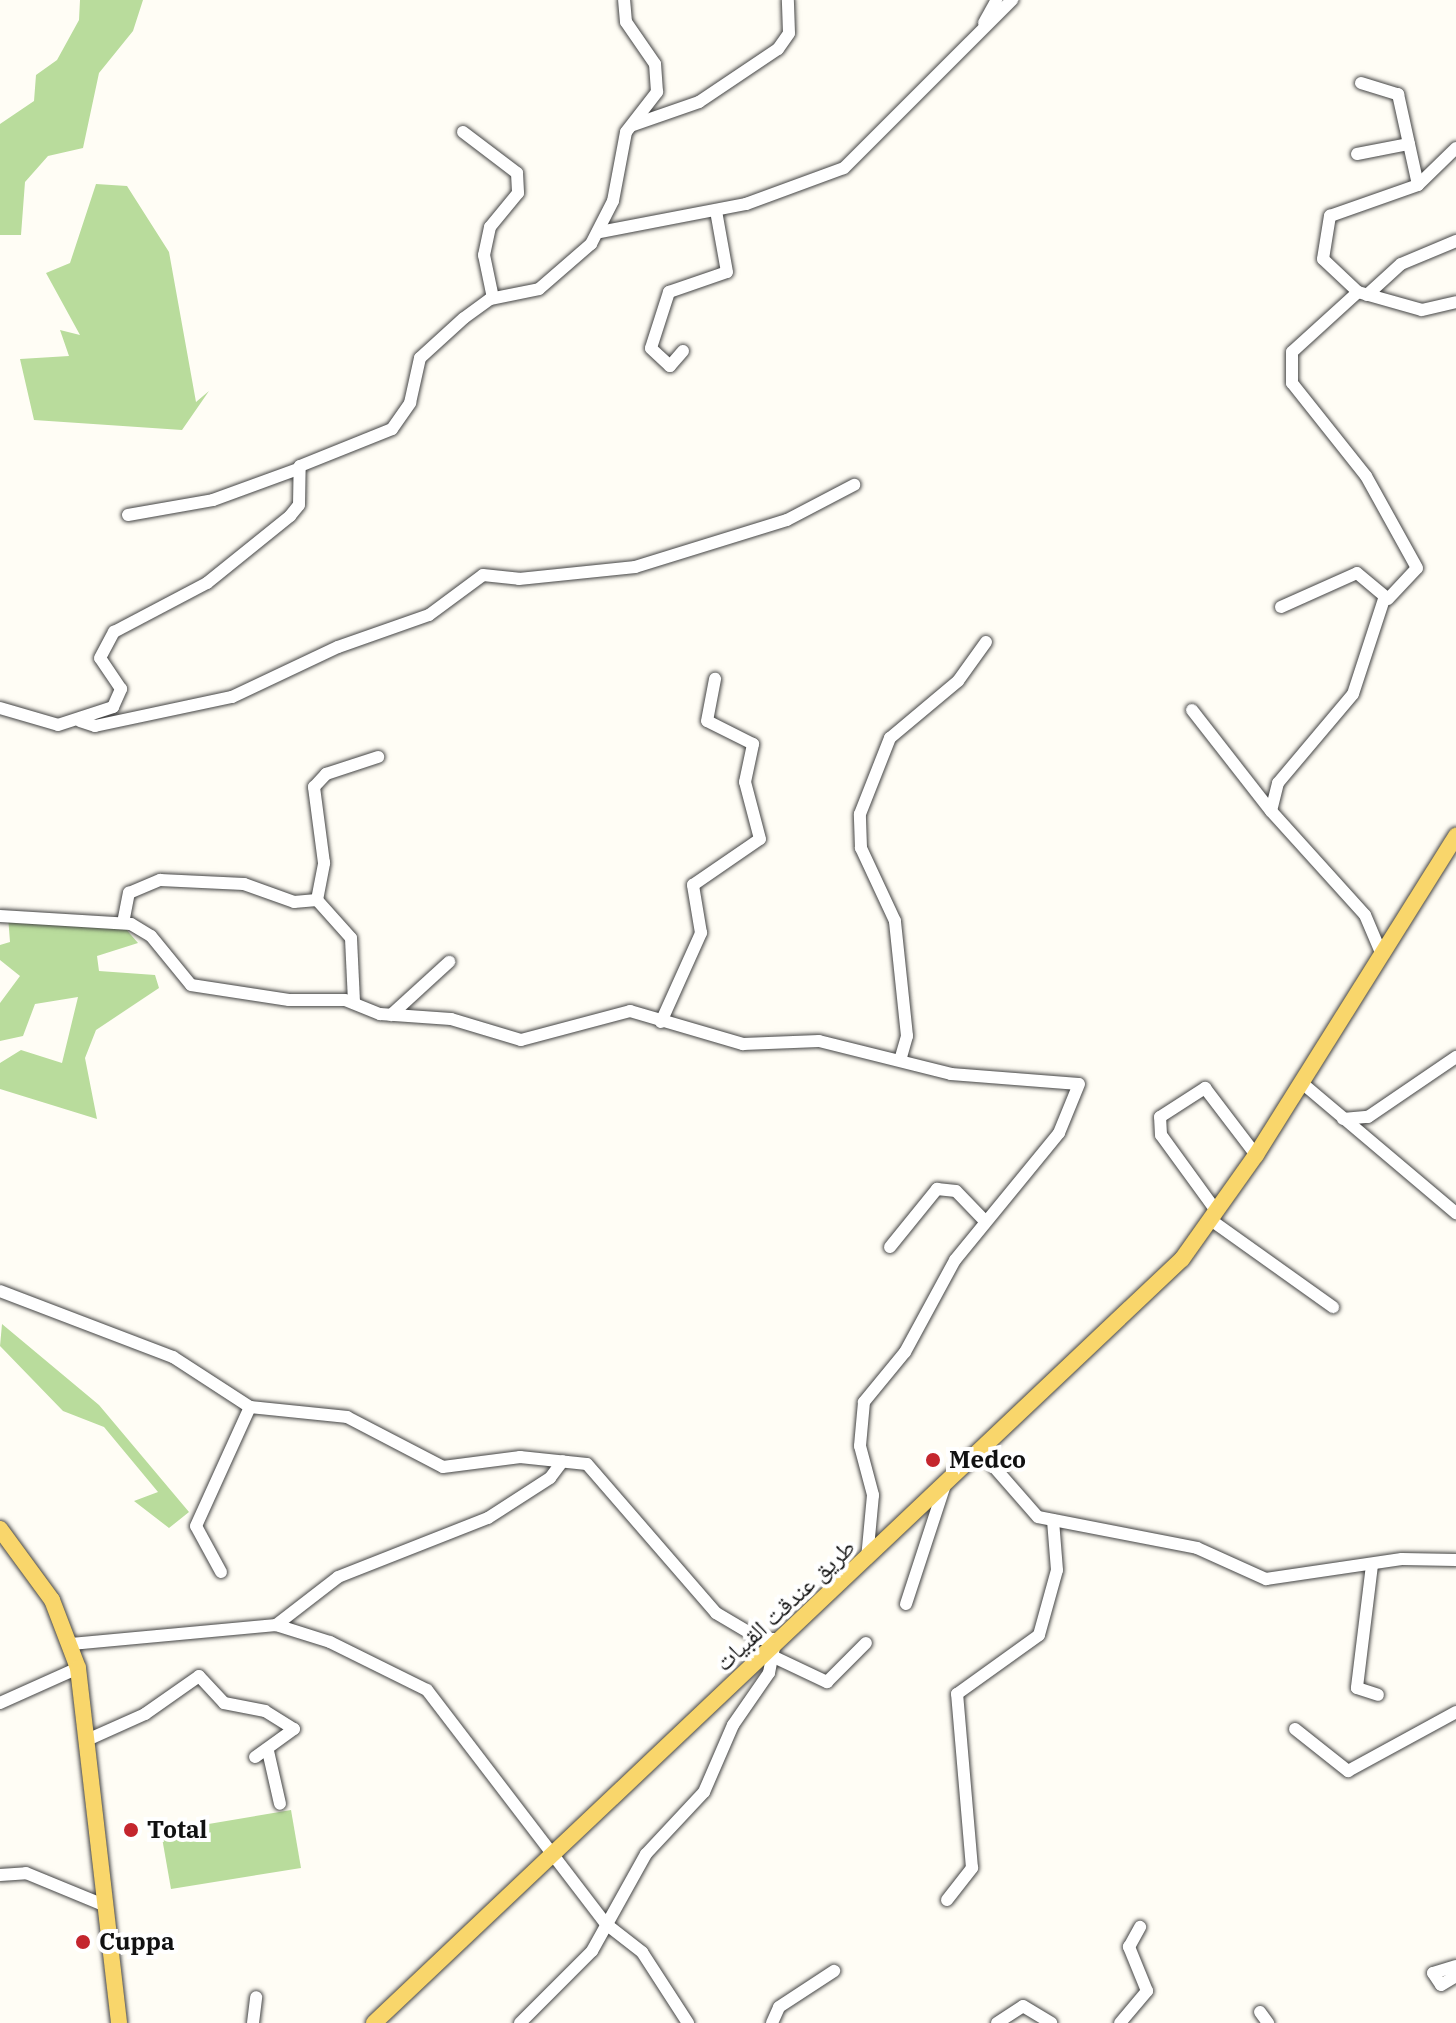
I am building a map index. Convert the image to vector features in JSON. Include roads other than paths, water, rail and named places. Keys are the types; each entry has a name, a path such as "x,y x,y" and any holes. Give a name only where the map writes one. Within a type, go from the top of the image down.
{"main road":[{"name":"طريق عندقت القبيات","path":"374,2023 777,1647 1152,1289 1214,1216 1256,1155 1456,836"},
{"path":"0,1529 52,1600 78,1668 119,2023"}],"street":[{"path":"128,515 213,500 298,469 392,429 405,413 425,351 493,298 539,289 600,232 630,126 654,101 658,79 626,22 624,0"},
{"path":"630,126 699,102 778,49 789,33 788,0"},
{"path":"982,25 997,0"},
{"path":"600,232 716,211 857,159 982,25 1012,0"},
{"path":"1361,83 1397,92 1418,185"},
{"path":"463,132 517,173 518,193 490,227 484,255 493,298"},
{"path":"1357,154 1409,144"},
{"path":"1456,148 1418,185 1330,216 1323,259 1362,294 1422,310 1456,302"},
{"path":"683,351 670,366 651,348 669,292 727,272 716,211"},
{"path":"1271,811 1278,783 1353,694 1384,599 1413,576 1416,559 1366,476 1300,395 1289,369 1297,347 1401,264 1456,241"},
{"path":"0,708 53,725 80,721 121,696 100,658 106,641 207,583 290,516 300,501 298,469"},
{"path":"80,721 95,726 232,697 338,647 429,615 483,575 519,579 635,567 787,520 854,485"},
{"path":"1281,607 1357,573 1384,599"},
{"path":"901,1057 907,1036 895,921 861,848 860,814 890,738 958,681 986,642"},
{"path":"661,1022 701,933 693,885 753,851 760,839 745,782 753,744 707,721 715,679"},
{"path":"1192,710 1271,811 1365,915 1382,955"},
{"path":"317,900 324,863 315,784 378,757"},
{"path":"123,923 129,893 160,880 244,884 298,903 317,900"},
{"path":"317,900 351,938 354,1002"},
{"path":"0,916 123,923 151,936 191,985 354,1002 391,1015 451,1019 527,1041 623,1011 754,1045 819,1041 901,1057 951,1074 996,1072 1080,1085 1059,1133 985,1221 932,1294 905,1352 864,1402 860,1446 873,1495 867,1562"},
{"path":"391,1015 449,962"},
{"path":"1343,1119 1368,1117 1456,1057"},
{"path":"1302,1083 1456,1213"},
{"path":"1256,1155 1205,1088 1160,1117 1161,1135 1214,1216 1333,1307"},
{"path":"890,1247 937,1189 956,1191 985,1221"},
{"path":"0,1291 181,1361 250,1407 347,1417 443,1467 520,1457 587,1464 716,1613 777,1647 827,1682 866,1643"},
{"path":"221,1572 196,1526 250,1407"},
{"path":"981,1452 1024,1508 1053,1520 1097,1523 1197,1548 1266,1579 1372,1565 1456,1560"},
{"path":"276,1625 338,1577 488,1518 550,1478 563,1461"},
{"path":"906,1604 944,1488"},
{"path":"947,1900 972,1868 957,1694 1039,1635 1058,1562 1053,1520"},
{"path":"1372,1565 1357,1688 1378,1695"},
{"path":"71,1644 276,1625 330,1642 427,1690 555,1852 606,1924 642,1952 688,2023"},
{"path":"524,2022 592,1951 646,1854 704,1792 777,1647"},
{"path":"0,1703 78,1668"},
{"path":"87,1740 145,1714 199,1676 224,1703 291,1725 292,1736 255,1757"},
{"path":"1295,1729 1348,1771 1456,1712"},
{"path":"268,1751 280,1804"},
{"path":"0,1875 26,1873 106,1906"},
{"path":"1120,2023 1147,1991 1129,1947 1140,1927"},
{"path":"1456,1966 1433,1973 1441,1985 1456,1976"},
{"path":"772,2023 779,2007 834,1971"},
{"path":"253,2023 256,1997"},
{"path":"997,2023 1023,2006 1051,2023"}],"place":[{"name":"Medco","path":"933,1460"},
{"name":"Total","path":"131,1830"},
{"name":"Cuppa","path":"83,1942"}]}
